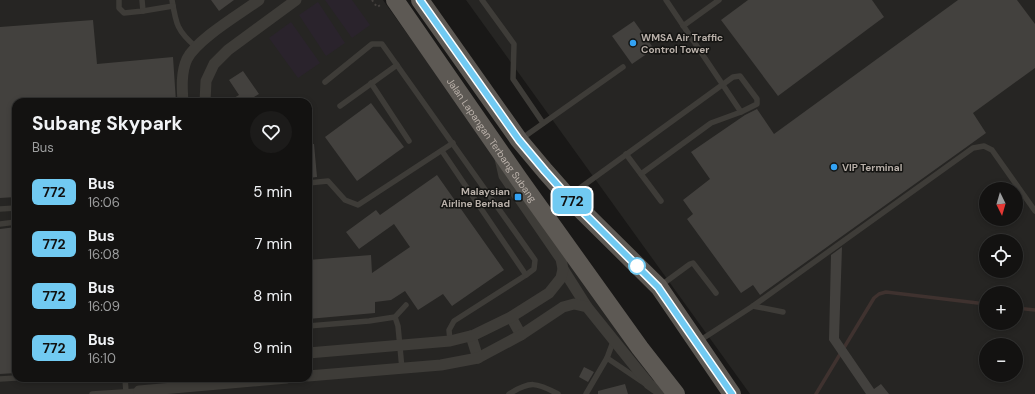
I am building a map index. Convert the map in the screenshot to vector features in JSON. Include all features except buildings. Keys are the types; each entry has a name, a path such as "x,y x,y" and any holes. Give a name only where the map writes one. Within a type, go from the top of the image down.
{"main road":[{"name":"Jalan Lapangan Terbang Subang","path":"395,0 640,348 664,393"},
{"path":"420,0 519,140 568,197 658,287 732,394"}],"street":[{"path":"183,98 183,71 187,58 196,47 259,0"},
{"path":"205,98 206,81 214,64 228,50 296,0"},
{"path":"499,149 500,164 504,176 561,259 563,268 587,307 649,384 664,393"},
{"path":"312,353 450,341 471,336 511,318 552,290 561,278 563,268"},
{"path":"312,376 441,365 478,358 521,335 563,307 574,304 587,307"},
{"path":"511,318 521,335"},
{"path":"471,336 478,358"},
{"path":"139,391 200,382"}],"lane":[{"path":"119,0 119,8 124,13 173,3 177,25 180,32 196,47"},
{"path":"142,0 143,10"},
{"path":"482,0 514,44 513,79 543,123"},
{"path":"666,0 741,112"},
{"path":"683,26 719,0"},
{"path":"324,82 372,44 382,44 536,260 534,268 526,275 454,321 449,330 450,341"},
{"path":"340,106 397,65"},
{"path":"519,140 623,67"},
{"path":"568,197 733,77 740,76 757,99 757,104 741,112 711,123 641,174"},
{"path":"371,83 410,141"},
{"path":"312,183 328,181 345,200 358,205 453,144"},
{"path":"697,342 753,306 974,148 984,146 992,150 1035,211"},
{"path":"442,151 526,275"},
{"path":"626,154 661,201"},
{"path":"0,209 12,208"},
{"path":"0,224 12,222"},
{"path":"658,287 690,264 693,264 716,293"},
{"path":"312,326 369,322 395,317 406,305"},
{"path":"753,306 783,312"},
{"path":"395,317 398,326 402,369"},
{"path":"586,394 606,358 614,339"},
{"path":"606,358 643,382 664,393"},
{"path":"0,379 12,378"},
{"path":"125,382 126,392"},
{"path":"509,394 526,384 543,386 558,394"},
{"path":"92,394 139,391"}],"path":[{"path":"372,0 377,8"}],"shaded area":[{"path":"0,0 383,0 667,394 0,394"},
{"path":"325,0 352,0 370,25 352,38"},
{"path":"466,0 1035,0 1035,394 750,394"},
{"path":"318,2 345,43 326,56 299,15"},
{"path":"291,22 320,63 298,78 269,38"}],"waterway":[{"path":"816,394 874,298 879,294 886,292 979,303"},
{"path":"1023,309 1035,310"}],"bus line":[{"name":"772","path":"420,0 519,140 568,197 658,287 732,394"}],"place":[{"name":"WMSA Air Traffic Control Tower","path":"633,43"},
{"name":"VIP Terminal","path":"834,167"},
{"name":"Malaysian Airline Berhad","path":"518,197"}]}
